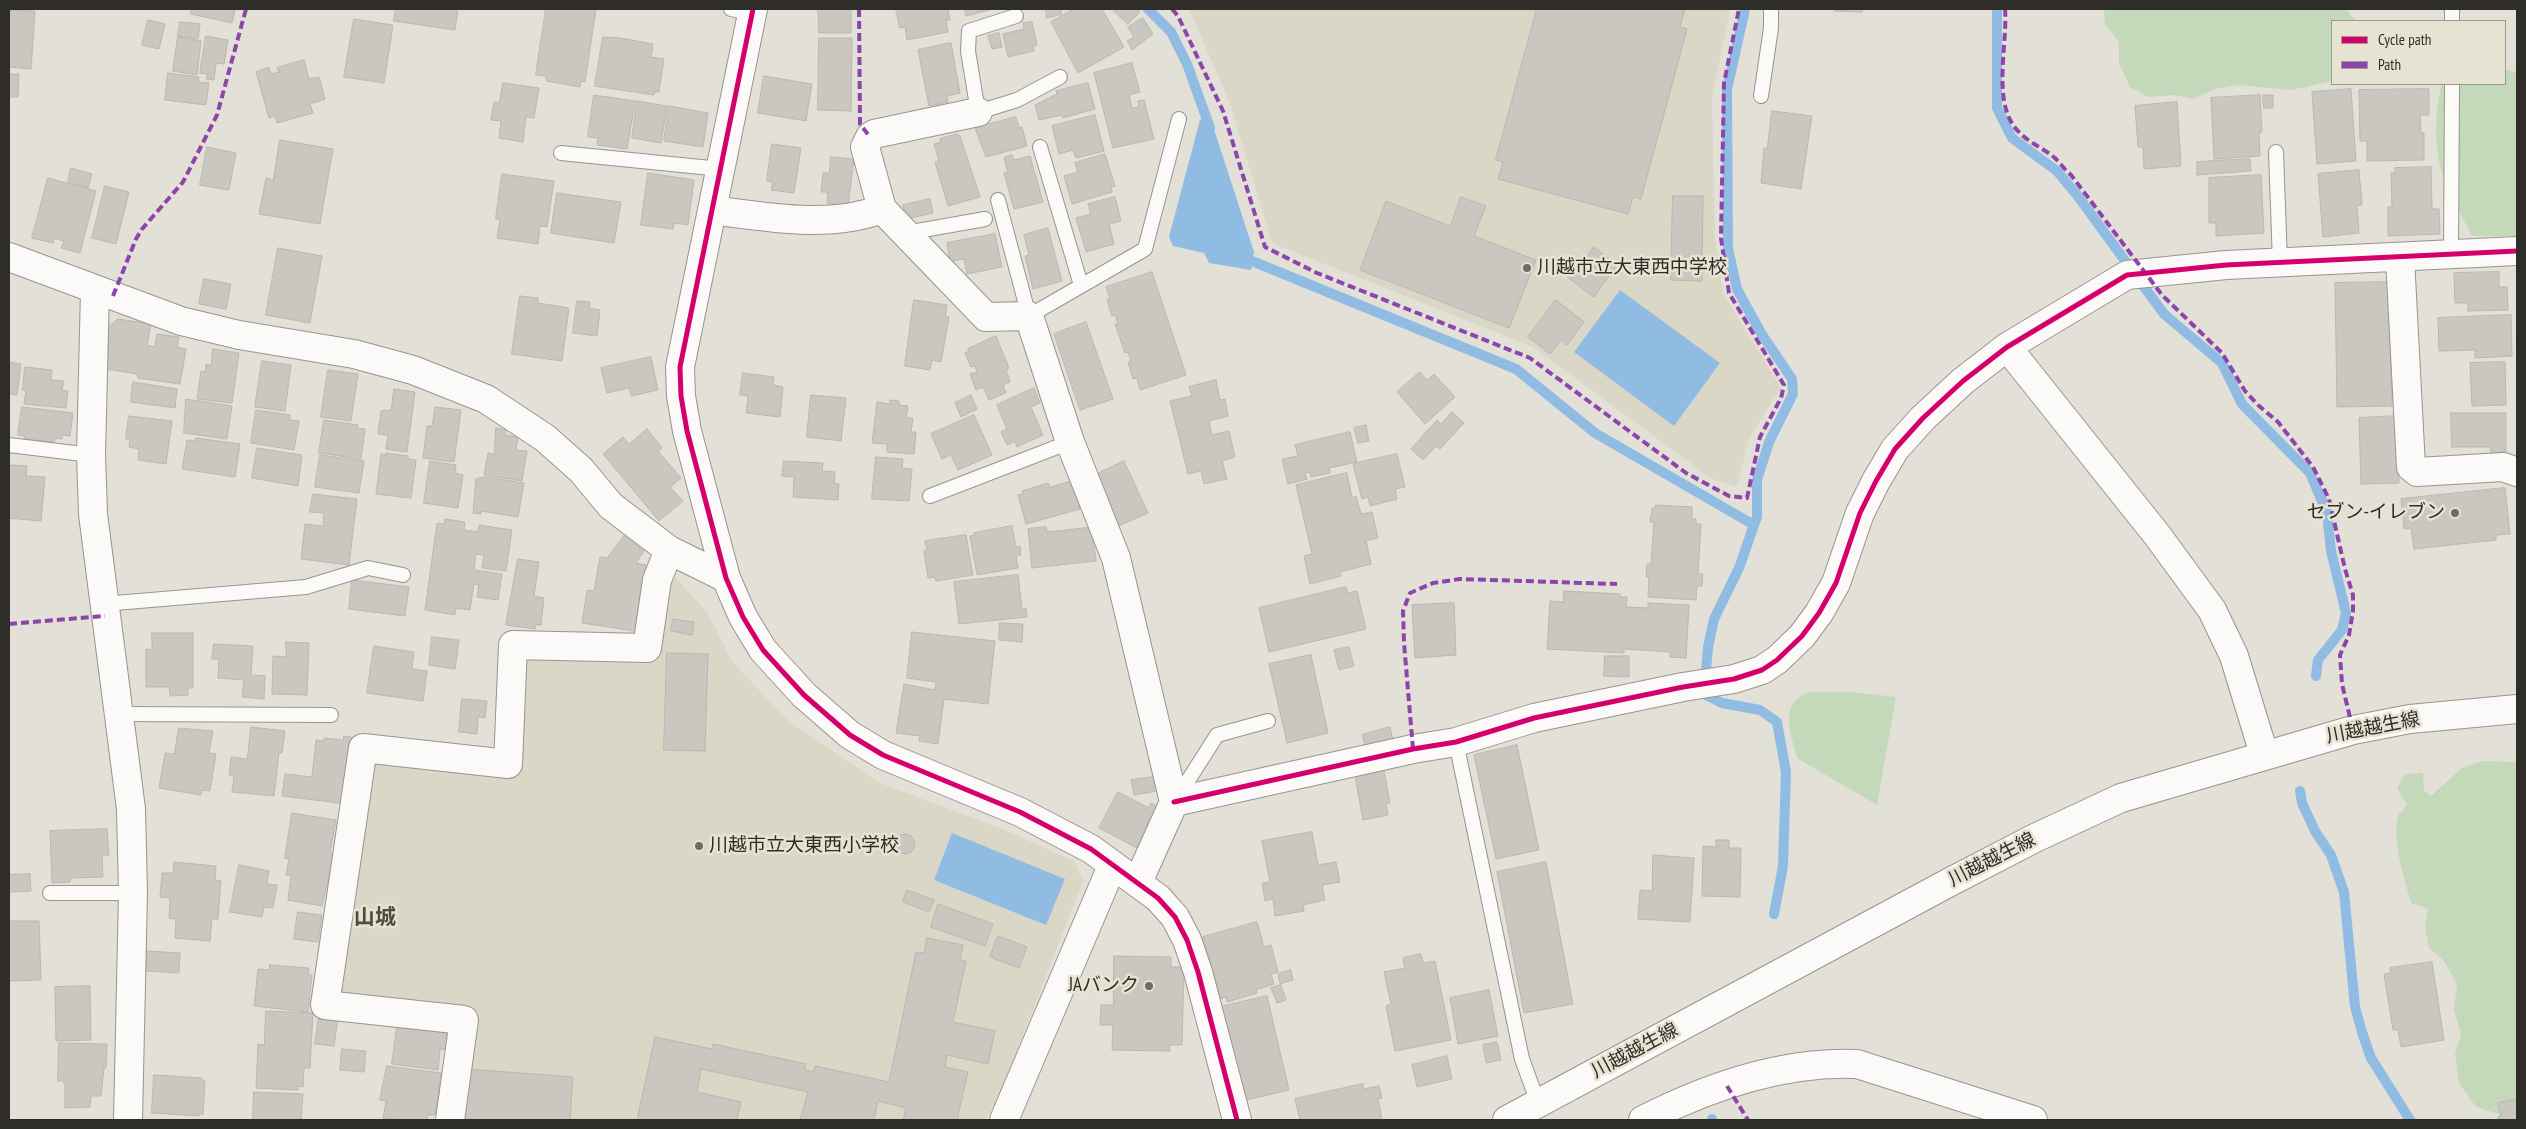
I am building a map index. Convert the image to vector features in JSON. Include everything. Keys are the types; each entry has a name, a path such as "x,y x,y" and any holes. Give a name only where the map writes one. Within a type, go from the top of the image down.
{"street":[{"path":"745,10 721,169 680,367 681,396 689,440 726,578 743,617 763,650 804,695 850,736 883,755 1020,812 1091,849 1158,898 1175,917 1187,940 1198,972 1237,1120"},
{"path":"978,112 870,137 865,147 882,209 986,317 1029,316 1070,442 1116,558 1174,802 1138,882"},
{"path":"712,210 769,217 819,219 864,216 882,209"},
{"path":"1174,802 1404,751 1456,742 1534,718 1683,687 1734,679 1762,670 1777,660 1802,636 1820,613 1836,583 1860,513 1895,449 1923,418 1963,381 2007,347 2136,274 2280,263 2517,251"},
{"path":"9,257 181,321 239,335 354,354 440,380 486,399 545,438 581,470 612,506 669,550 726,578"},
{"path":"2400,258 2411,467 2417,472 2503,467 2517,472"},
{"path":"95,290 91,454 94,514 131,809 132,893 128,1120"},
{"path":"2007,347 2157,535 2212,610 2234,656 2264,754"},
{"path":"450,1120 464,1020 325,1005 363,748 508,764 512,646 647,648 657,580 669,550"},
{"name":"川越越生線","path":"1507,1120 2035,838 2121,798 2264,754 2353,730 2410,719 2517,709"},
{"path":"1004,1120 1112,866"},
{"path":"1643,1120 1672,1106 1727,1086 1794,1067 1826,1063 1857,1064 2032,1120"}],"lane":[{"path":"1761,96 1771,28 1771,9"},
{"path":"1016,16 969,31 968,51 978,112 1017,100 1060,77"},
{"path":"2452,85 2452,254"},
{"path":"998,200 1029,316 1144,249 1179,119"},
{"path":"1040,147 1082,285"},
{"path":"2276,152 2280,263"},
{"path":"561,154 721,169"},
{"path":"906,233 985,219"},
{"path":"930,496 1070,442"},
{"path":"9,445 91,454"},
{"path":"104,604 306,587 368,568 403,575"},
{"path":"118,714 331,715"},
{"path":"1174,802 1217,736 1268,721"},
{"path":"1456,742 1522,1059 1538,1103"},
{"path":"50,893 132,893"}],"shaded area":[{"name":"川越市立大東西中学校","path":"1189,9 1730,9 1712,98 1715,239 1723,293 1781,388 1749,438 1737,487 1712,479 1533,347 1272,243 1230,103"},
{"name":"川越市立大東西小学校","path":"676,578 709,615 732,661 788,721 880,783 1007,831 1074,861 1083,881 1004,1084 986,1120 459,1120 476,1016 347,998 336,988 371,757 515,772 521,654 653,658 665,591"}],"green space":[{"path":"2104,9 2349,9 2347,11 2355,20 2331,20 2331,81 2291,90 2239,85 2215,89 2193,99 2176,95 2148,97 2130,87 2119,63 2119,42 2105,24"},
{"path":"2506,70 2517,72 2517,236 2472,236 2454,202 2438,158 2436,122 2441,86 2506,85"},
{"path":"1809,692 1852,692 1896,697 1877,805 1797,758 1790,729 1790,711 1799,697"},
{"path":"2483,761 2517,762 2517,1115 2505,1116 2476,1107 2459,1083 2455,1054 2461,1035 2454,1009 2457,984 2444,961 2429,948 2425,926 2428,908 2412,904 2397,846 2396,834 2399,814 2407,805 2397,788 2405,774 2423,773 2424,791 2431,796 2462,768"}],"water":[{"path":"1209,114 1254,252 1251,270 1209,263 1204,253 1173,246 1169,237 1200,120"},
{"path":"1620,290 1720,363 1674,426 1574,352"},
{"path":"952,833 1065,879 1046,925 934,880"}],"building":[{"path":"192,9 235,9 232,23 191,14"},
{"path":"396,9 458,9 455,30 394,21"},
{"path":"546,9 596,9 585,82 581,81 580,87 546,81 546,76 536,75"},
{"path":"813,9 851,9 851,33 819,33 818,10"},
{"path":"896,9 948,9 950,20 946,20 948,32 907,40 905,27 900,28"},
{"path":"965,9 993,9 966,16"},
{"path":"1046,9 1060,9 1062,14 1047,18"},
{"path":"1074,9 1102,9 1124,47 1078,73 1051,22"},
{"path":"1112,9 1136,9 1140,12 1128,24"},
{"path":"1537,9 1685,9 1680,27 1687,29 1641,199 1633,197 1628,214 1498,179 1503,162 1496,160"},
{"path":"1835,9 1862,9 1862,12 1835,11"},
{"path":"9,10 35,11 31,69 9,67"},
{"path":"1143,18 1153,34 1132,50 1127,41 1134,37 1128,27"},
{"path":"354,19 393,25 384,83 344,77"},
{"path":"148,20 165,24 159,49 142,45"},
{"path":"180,22 200,24 198,39 178,36"},
{"path":"1032,22 1037,45 1033,46 1034,51 1008,57 1003,34 1024,29 1023,23"},
{"path":"999,33 1002,47 992,49 988,36"},
{"path":"206,36 228,40 224,64 216,63 214,80 206,79 207,74 200,73"},
{"path":"178,37 201,41 197,75 173,71"},
{"path":"603,37 653,44 651,57 664,59 659,92 655,92 654,95 595,86"},
{"path":"819,38 852,38 851,111 818,110"},
{"path":"951,43 960,93 947,96 948,102 929,106 918,50"},
{"path":"304,60 309,79 319,77 325,99 310,104 313,113 277,123 275,116 269,118 256,72 269,67 271,74 279,72 277,68"},
{"path":"1132,63 1140,92 1129,95 1132,108 1139,107 1138,101 1144,100 1154,139 1113,148 1094,73"},
{"path":"168,73 199,77 198,82 209,83 206,105 165,100"},
{"path":"9,74 19,74 18,97 9,97"},
{"path":"764,76 812,84 806,121 758,113"},
{"path":"503,83 539,88 534,118 526,117 523,142 499,138 501,121 491,120 494,102 499,103"},
{"path":"1088,83 1095,109 1063,118 1062,115 1039,120 1035,105 1057,94 1056,91"},
{"path":"2351,89 2356,161 2317,164 2312,92"},
{"path":"2429,89 2429,115 2420,115 2421,133 2424,133 2424,160 2367,161 2367,141 2360,141 2359,90"},
{"path":"594,95 635,101 627,149 597,145 598,138 588,137"},
{"path":"2260,95 2262,132 2259,133 2260,156 2214,159 2211,98"},
{"path":"2263,95 2273,95 2273,108 2264,108"},
{"path":"637,101 667,106 661,143 632,138"},
{"path":"2177,102 2181,166 2144,169 2143,147 2138,147 2135,106"},
{"path":"669,106 708,113 703,147 664,141"},
{"path":"1772,111 1812,116 1801,189 1761,183 1764,148 1767,149"},
{"path":"1095,115 1104,151 1076,158 1073,150 1059,154 1052,126"},
{"path":"1016,117 1019,128 1022,127 1027,146 986,157 975,128"},
{"path":"957,134 960,136 980,197 948,206 935,162 939,161 934,144 941,142 940,139"},
{"path":"280,140 333,149 320,224 259,214 266,178 273,180"},
{"path":"772,144 801,148 794,193 771,190 773,182 767,181"},
{"path":"207,147 236,153 229,190 200,185"},
{"path":"1105,154 1115,186 1111,187 1112,192 1072,204 1064,176 1078,172 1075,163"},
{"path":"1012,155 1014,160 1030,156 1043,202 1014,209 1004,173 1008,172 1004,158"},
{"path":"831,157 854,159 848,206 827,203 828,192 821,192 823,173 829,173"},
{"path":"2250,159 2251,171 2197,175 2197,162"},
{"path":"2431,167 2432,209 2439,209 2440,234 2388,236 2388,207 2392,207 2391,173 2395,173 2395,168"},
{"path":"71,168 92,174 88,188 68,182"},
{"path":"2359,170 2362,205 2357,206 2359,233 2323,237 2318,174"},
{"path":"648,173 694,180 688,225 674,223 673,229 641,225"},
{"path":"502,174 554,181 547,227 540,226 538,244 497,238 500,220 496,219"},
{"path":"2261,175 2264,233 2216,236 2216,223 2209,223 2209,178"},
{"path":"48,178 96,191 80,253 61,248 64,241 54,238 53,243 32,238"},
{"path":"105,186 129,192 116,244 92,238"},
{"path":"557,193 621,202 614,243 551,233"},
{"path":"1673,196 1703,196 1702,281 1671,280"},
{"path":"1115,197 1121,221 1109,224 1114,244 1086,252 1076,218 1091,214 1088,204"},
{"path":"1461,197 1486,206 1474,236 1536,260 1509,328 1360,270 1386,201 1450,226"},
{"path":"930,199 933,213 906,219 903,205"},
{"path":"1048,228 1062,281 1033,289 1025,256 1029,255 1024,235"},
{"path":"995,234 1002,267 967,274 964,259 950,261 947,243"},
{"path":"1594,247 1617,265 1594,297 1566,276 1575,263 1579,267"},
{"path":"278,248 322,256 310,323 266,315"},
{"path":"1152,272 1186,375 1140,390 1137,378 1133,379 1128,362 1131,361 1128,352 1125,353 1115,324 1118,324 1115,315 1112,316 1107,300 1110,299 1106,287"},
{"path":"2499,272 2499,287 2507,287 2508,310 2468,311 2468,303 2455,303 2454,273"},
{"path":"204,279 231,284 226,309 199,304"},
{"path":"2389,282 2392,406 2337,407 2335,283"},
{"path":"520,296 538,298 538,303 569,308 562,361 512,354"},
{"path":"914,300 947,305 945,317 949,317 941,362 932,360 930,370 905,366"},
{"path":"1556,300 1584,322 1567,345 1561,340 1550,354 1528,337"},
{"path":"577,301 590,302 589,308 600,310 597,336 573,333"},
{"path":"2511,315 2512,356 2475,358 2475,350 2439,351 2438,318"},
{"path":"118,319 151,324 147,345 155,347 157,334 179,337 177,347 186,349 180,384 138,378 137,374 107,369 109,327"},
{"path":"1086,322 1113,399 1080,410 1054,334"},
{"path":"996,336 1009,368 1006,370 1010,382 1003,385 1006,393 989,400 983,387 976,390 970,374 977,372 975,366 971,367 965,353 969,351 968,349"},
{"path":"213,349 239,353 232,403 197,399 201,371 205,372 206,364 211,365"},
{"path":"651,357 658,390 631,396 629,388 607,393 601,368"},
{"path":"262,361 291,365 285,411 255,407"},
{"path":"9,362 21,364 17,395 9,394"},
{"path":"2505,362 2506,405 2472,406 2470,363"},
{"path":"25,367 52,370 51,380 64,381 62,390 68,391 66,408 24,404 26,390 23,390"},
{"path":"328,370 358,374 351,421 321,417"},
{"path":"1420,372 1427,380 1434,374 1455,397 1425,424 1397,392"},
{"path":"743,373 774,377 773,385 783,387 780,417 746,413 748,396 740,395"},
{"path":"1216,380 1220,400 1225,399 1228,416 1209,421 1212,435 1229,431 1235,457 1222,461 1227,479 1204,484 1201,471 1188,474 1170,401 1192,396 1189,387"},
{"path":"133,382 177,389 175,408 131,402"},
{"path":"1034,388 1040,403 1031,407 1043,435 1017,447 1015,441 1007,445 1001,432 1007,429 997,405"},
{"path":"394,389 415,392 407,452 386,449 388,435 378,434 381,411 391,410"},
{"path":"811,395 846,398 841,441 807,437"},
{"path":"971,395 977,409 961,417 955,403"},
{"path":"186,399 232,406 227,439 184,433"},
{"path":"890,400 899,401 899,405 908,406 906,418 913,418 911,432 916,432 914,454 887,452 887,444 872,443 877,402 890,404"},
{"path":"22,407 73,413 70,436 62,435 62,439 55,438 54,442 24,439 25,436 18,435"},
{"path":"435,407 461,410 454,462 423,458 427,426 432,426"},
{"path":"256,410 290,415 290,420 299,421 294,450 251,443"},
{"path":"1452,412 1464,423 1440,449 1436,446 1423,460 1411,449 1437,420 1441,424"},
{"path":"2451,413 2506,413 2506,452 2491,453 2491,447 2452,447"},
{"path":"974,415 992,455 958,470 951,455 942,459 931,434"},
{"path":"129,416 172,421 166,464 138,460 139,449 129,447 130,439 126,439"},
{"path":"2397,416 2399,483 2361,484 2359,418"},
{"path":"324,420 358,425 357,428 365,429 361,459 319,453"},
{"path":"1366,425 1369,441 1358,443 1354,428"},
{"path":"496,428 506,430 505,435 518,437 516,450 527,451 522,481 484,475 488,453 494,454"},
{"path":"647,429 662,448 658,451 681,478 670,487 683,501 659,521 603,454 623,437 629,444"},
{"path":"1350,432 1357,462 1329,468 1330,473 1311,477 1310,472 1305,473 1307,479 1288,484 1282,459 1298,456 1295,445"},
{"path":"196,438 240,444 235,477 182,469 187,440 195,441"},
{"path":"257,448 302,455 298,486 252,478"},
{"path":"386,453 408,456 408,459 416,460 411,498 376,494 381,454 386,455"},
{"path":"1397,454 1405,487 1395,489 1397,499 1370,506 1368,497 1362,499 1353,464"},
{"path":"320,455 364,461 359,493 315,487"},
{"path":"876,457 903,459 902,468 912,469 909,501 872,499"},
{"path":"430,461 456,465 455,473 463,475 458,508 424,503"},
{"path":"784,461 823,463 822,471 835,472 834,483 839,484 838,500 793,497 794,477 782,476"},
{"path":"1124,461 1148,513 1116,527 1093,476"},
{"path":"11,465 27,466 26,476 45,477 41,521 9,518 9,469"},
{"path":"1347,473 1352,498 1356,496 1361,514 1372,512 1378,538 1366,541 1371,564 1340,572 1341,576 1310,584 1304,556 1312,554 1296,485"},
{"path":"485,477 524,483 518,517 481,511 481,514 473,513 476,479"},
{"path":"1072,481 1080,509 1026,524 1018,495 1023,494 1022,491 1048,483 1050,487"},
{"name":"セブン-イレブン","path":"2505,488 2510,534 2496,535 2496,540 2414,549 2411,528 2404,529 2401,499"},
{"path":"313,494 357,499 349,565 301,559 305,524 323,526 324,513 310,512"},
{"path":"1656,505 1692,507 1692,519 1696,519 1696,524 1701,524 1698,574 1703,574 1702,586 1697,586 1696,600 1648,597 1649,577 1646,577 1647,564 1651,564 1654,522 1650,522 1652,508 1655,508"},
{"path":"445,519 465,522 464,530 478,532 479,525 512,530 506,571 482,568 484,555 476,554 474,570 502,574 498,600 477,597 479,585 474,584 470,610 456,608 455,615 425,610 437,523 444,524"},
{"path":"1012,526 1016,547 1020,546 1021,555 1016,556 1018,568 977,575 970,536 974,535 974,533"},
{"path":"1046,527 1047,532 1092,527 1096,561 1032,568 1028,529"},
{"path":"966,535 973,575 936,581 935,577 928,578 924,551 927,550 925,541"},
{"path":"624,536 644,551 636,563 646,565 635,631 582,623 587,590 594,591 600,557 607,558"},
{"path":"518,559 539,562 534,596 544,598 541,625 536,625 535,629 506,625"},
{"path":"1018,575 1022,609 1026,608 1027,617 959,624 954,582"},
{"path":"352,580 409,587 405,616 349,609"},
{"path":"1346,587 1348,593 1357,591 1366,629 1269,652 1259,608"},
{"path":"1564,591 1620,594 1620,597 1627,597 1626,607 1648,608 1648,603 1689,605 1686,658 1670,657 1670,652 1624,649 1624,653 1547,649 1550,601 1563,602"},
{"path":"1454,603 1456,655 1415,658 1412,605"},
{"path":"673,619 694,622 692,635 671,631"},
{"path":"1000,623 1023,624 1022,642 999,640"},
{"path":"912,632 995,641 988,704 944,699 938,744 919,741 920,736 896,733 904,684 935,690 936,682 907,678"},
{"path":"152,633 193,633 193,688 188,688 188,695 170,696 169,687 146,687 146,649 152,650"},
{"path":"432,637 459,640 455,669 429,665"},
{"path":"286,642 309,643 307,695 272,694 273,656 286,657"},
{"path":"214,644 253,646 251,675 265,676 264,699 242,697 244,680 218,678 219,659 212,659"},
{"path":"374,646 414,652 412,669 427,671 423,701 367,693"},
{"path":"1349,647 1354,666 1339,670 1334,650"},
{"path":"667,653 708,654 705,751 664,750"},
{"path":"1311,655 1328,733 1287,743 1269,664"},
{"path":"1605,656 1629,656 1629,677 1604,676"},
{"path":"462,699 487,701 485,718 478,717 477,734 459,732"},
{"path":"251,727 285,731 282,753 279,752 274,796 232,792 234,776 229,775 231,757 247,759"},
{"path":"1390,727 1394,745 1367,752 1362,735"},
{"path":"179,728 213,731 209,753 216,754 210,791 202,790 201,795 159,788 165,753 174,754"},
{"path":"344,736 355,738 353,753 348,752 347,764 352,764 347,804 282,796 285,774 312,777 316,740 323,741 324,738 343,740"},
{"path":"1517,745 1539,850 1496,859 1474,755"},
{"path":"1384,771 1390,803 1386,804 1388,815 1363,820 1355,776"},
{"path":"1154,777 1157,791 1134,795 1131,780"},
{"path":"1118,792 1149,808 1151,803 1162,809 1141,850 1099,828"},
{"path":"292,813 336,820 330,852 335,853 322,906 288,900 291,876 286,875 289,859 285,858"},
{"path":"107,829 109,855 102,855 103,877 70,878 70,882 52,883 50,831"},
{"path":"1312,832 1318,865 1336,862 1340,882 1322,885 1325,900 1303,905 1304,911 1275,916 1273,899 1265,901 1262,883 1270,882 1262,841"},
{"path":"901,834 909,834 915,840 915,848 909,854 901,854 895,848 895,840"},
{"path":"1716,840 1729,840 1729,848 1741,848 1740,897 1702,896 1703,846 1716,847"},
{"path":"1653,855 1694,858 1690,922 1638,919 1640,890 1652,891"},
{"path":"174,862 216,866 215,880 221,881 218,919 212,919 210,941 175,938 176,919 169,918 170,898 160,897 162,873 173,873"},
{"path":"1546,862 1573,1004 1524,1013 1497,872"},
{"path":"239,865 269,871 267,884 277,885 273,908 264,907 262,917 230,912"},
{"path":"30,874 31,891 9,892 9,875"},
{"path":"907,890 934,900 929,912 903,902"},
{"path":"938,904 993,924 985,946 931,927"},
{"path":"298,912 322,915 318,942 294,939"},
{"path":"9,921 39,921 41,980 9,981"},
{"path":"1257,922 1264,947 1271,945 1278,972 1271,974 1274,984 1256,990 1257,993 1227,1002 1226,997 1221,999 1203,937"},
{"path":"998,936 1027,947 1019,968 990,957"},
{"path":"927,938 963,945 960,960 966,961 953,1022 995,1031 988,1064 947,1055 945,1067 968,1072 957,1120 903,1120 906,1108 878,1101 874,1120 800,1120 808,1092 701,1069 697,1092 741,1102 737,1120 637,1120 655,1037 712,1049 713,1044 806,1064 805,1070 813,1072 815,1066 889,1082 916,952 924,953"},
{"path":"147,951 180,953 179,973 146,971"},
{"path":"1421,954 1423,963 1435,961 1451,1040 1395,1051 1386,1006 1391,1004 1384,972 1405,968 1403,958"},
{"name":"JAバンク","path":"1114,956 1171,957 1171,967 1184,967 1182,1045 1169,1045 1170,1051 1112,1050 1113,1025 1100,1025 1101,1005 1113,1005"},
{"path":"2432,962 2444,1040 2401,1047 2398,1030 2393,1030 2384,974 2391,973 2390,968"},
{"path":"270,965 309,968 308,975 312,975 308,1012 254,1006 258,969 269,970"},
{"path":"1291,970 1293,980 1280,984 1278,974"},
{"path":"1281,985 1286,1000 1277,1003 1271,988"},
{"path":"90,986 91,1040 56,1041 55,987"},
{"path":"1489,990 1498,1036 1458,1044 1450,998"},
{"path":"1267,996 1289,1090 1242,1101 1220,1007"},
{"path":"266,1011 313,1013 310,1068 304,1068 303,1087 298,1086 298,1090 256,1088 258,1044 264,1045"},
{"path":"319,1015 338,1017 334,1046 315,1044"},
{"path":"398,1020 450,1027 447,1050 440,1049 438,1070 392,1064"},
{"path":"1497,1042 1501,1060 1486,1063 1483,1045"},
{"path":"59,1043 107,1044 106,1068 104,1068 101,1096 91,1096 90,1107 65,1108 65,1085 63,1081 58,1081"},
{"path":"342,1049 366,1051 364,1072 340,1070"},
{"path":"1447,1056 1452,1079 1417,1087 1412,1065"},
{"path":"387,1066 441,1073 435,1115 428,1115 427,1120 383,1119 386,1101 380,1100"},
{"path":"468,1069 573,1077 570,1120 464,1120"},
{"path":"154,1075 202,1078 202,1081 205,1081 203,1114 199,1114 199,1116 152,1113"},
{"path":"1363,1084 1364,1089 1379,1086 1382,1098 1378,1099 1382,1120 1300,1120 1295,1099"},
{"path":"254,1092 303,1094 301,1120 253,1120"},
{"path":"2517,1099 2517,1120 2498,1120 2498,1117 2501,1116 2498,1103"}],"waterway":[{"path":"1148,9 1171,32 1187,64 1210,128"},
{"path":"1745,9 1727,90 1728,248 1737,289 1761,333 1792,379 1793,394 1769,442 1757,480 1757,517 1754,525"},
{"path":"1997,9 1997,108 2012,138 2057,171 2077,195 2164,314 2222,363 2242,404 2310,473 2327,513 2331,551 2346,613 2342,630 2318,660 2316,676"},
{"path":"1245,252 1247,259 1516,369 1595,433 1754,525 1739,568 1714,619 1708,647 1704,694 1722,703 1760,710 1777,722 1786,772 1783,866 1774,914"},
{"path":"2300,791 2302,803 2315,831 2331,855 2344,892 2355,1007 2362,1032 2371,1058 2410,1120"}],"marked path":[{"path":"113,296 136,239 142,229 183,182 217,115 246,9"},
{"path":"859,9 860,124 870,137"},
{"path":"1172,9 1178,16 1223,111 1265,247 1317,273 1530,358 1686,473 1729,496 1747,498 1760,437 1781,398 1784,385 1729,293 1721,238 1724,83 1739,9"},
{"path":"2005,9 2002,73 2005,105 2010,119 2022,135 2055,158 2071,175 2162,295 2222,353 2245,391 2278,422 2313,467 2329,499 2353,595 2353,611 2349,635 2340,655 2342,684 2353,730"},
{"path":"1413,749 1403,611 1410,593 1433,583 1460,579 1617,584"},
{"path":"9,624 105,616"},
{"path":"1727,1086 1748,1120"}],"cycle path":[{"path":"753,9 680,367 681,396 687,431 726,578 743,617 763,650 804,695 850,735 883,755 1020,812 1091,849 1158,898 1175,917 1187,940 1198,972 1237,1120"},
{"path":"1174,802 1413,749 1456,742 1534,718 1683,687 1734,679 1762,670 1777,660 1802,636 1819,613 1836,583 1860,513 1876,481 1895,449 1923,418 1963,381 2007,347 2127,275 2226,265 2517,251"}],"place":[{"name":"川越市立大東西中学校","path":"1527,268"},
{"name":"セブン-イレブン","path":"2455,513"},
{"name":"川越市立大東西小学校","path":"699,846"},
{"name":"JAバンク","path":"1149,986"}],"district":[{"name":"山城","path":"375,918"}]}
